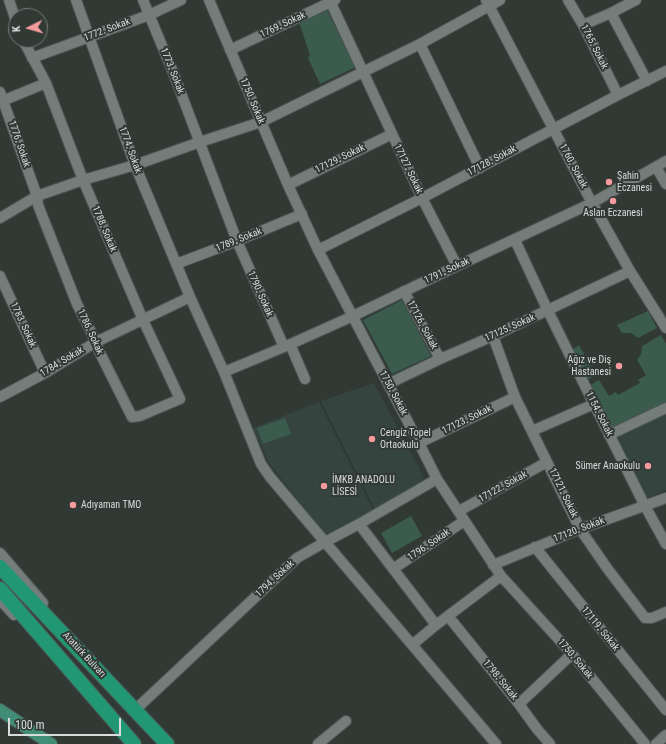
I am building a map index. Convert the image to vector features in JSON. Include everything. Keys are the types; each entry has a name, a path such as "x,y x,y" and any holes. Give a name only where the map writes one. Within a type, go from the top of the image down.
{"highway":[{"name":"Atatürk Bulvarı","path":"0,567 167,744"},
{"name":"Atatürk Bulvarı","path":"0,589 134,744"}],"main road":[{"path":"0,710 51,744"},
{"path":"0,719 38,744"}],"street":[{"name":"1774. Sokak","path":"76,0 135,165 190,297 224,372 261,464 270,477 496,744"},
{"name":"1773. Sokak","path":"143,0 173,72 237,241"},
{"name":"1772. Sokak","path":"32,58 148,15 181,0"},
{"name":"1750. Sokak","path":"209,0 318,250 437,479 501,576 572,654 645,744"},
{"path":"0,218 37,196 83,180 135,165 261,122 420,44 488,3 500,0"},
{"name":"1765. Sokak","path":"568,0 583,25 618,95"},
{"path":"583,25 636,0"},
{"name":"1769. Sokak","path":"230,50 333,1"},
{"name":"17127. Sokak","path":"333,1 392,134 422,198 457,266"},
{"name":"1760. Sokak","path":"488,3 592,203 630,271 666,328"},
{"path":"611,13 647,81"},
{"path":"420,44 480,168"},
{"name":"1788. Sokak","path":"27,48 46,82 83,180 143,320 180,399"},
{"name":"17128. Sokak","path":"318,250 422,198 553,128 666,71"},
{"path":"1,98 46,82"},
{"name":"1776. Sokak","path":"1,98 37,196"},
{"name":"17129. Sokak","path":"288,184 392,134"},
{"name":"1791. Sokak","path":"224,372 353,316 515,240 592,203 666,161"},
{"path":"656,167 666,184"},
{"name":"1786. Sokak","path":"37,196 38,204 78,304 99,351 132,417 140,416 180,399"},
{"name":"1789. Sokak","path":"176,264 302,214"},
{"name":"1154. Sokak","path":"515,240 609,435 666,544"},
{"name":"1790. Sokak","path":"237,241 305,379"},
{"name":"17125. Sokak","path":"388,384 548,311 630,271"},
{"name":"1783. Sokak","path":"0,276 45,373"},
{"name":"17126. Sokak","path":"404,292 440,359"},
{"name":"1784. Sokak","path":"1,394 45,373 96,342 190,297"},
{"name":"17121. Sokak","path":"493,336 515,397 580,529 645,618 652,618 666,612"},
{"name":"17123. Sokak","path":"419,443 515,397"},
{"path":"532,431 594,404"},
{"path":"609,435 666,408"},
{"name":"17122. Sokak","path":"459,511 547,462"},
{"name":"1794. Sokak","path":"135,710 297,558 437,479"},
{"name":"17120. Sokak","path":"494,565 580,529 666,498"},
{"name":"1796. Sokak","path":"393,569 464,521"},
{"path":"359,524 436,625"},
{"name":"17119. Sokak","path":"535,547 666,710"},
{"path":"0,553 93,665"},
{"path":"412,645 501,576"},
{"path":"0,600 78,680"},
{"name":"1798. Sokak","path":"448,616 520,704 537,729 550,744"},
{"path":"520,704 572,654"},
{"path":"318,744 346,721"},
{"path":"656,744 666,735"}],"shaded area":[{"name":"Cengiz Topel Ortaokulu","path":"374,383 424,477 421,482 375,509 321,401"},
{"name":"İMKB ANADOLU LİSESİ","path":"319,402 373,510 325,535 269,463 253,428"},
{"name":"Sümer Anaokulu","path":"666,414 666,490 648,497 645,496 616,438"}],"green space":[{"path":"327,10 356,67 320,84 308,58 310,55 299,22"},
{"path":"402,300 431,356 392,374 363,320"},
{"path":"648,311 657,328 638,338 631,333 622,333 617,325"},
{"path":"661,335 666,344 666,403 611,428 590,385 599,380 609,396 616,392 618,395 640,383 638,380 646,375 637,360 641,354 642,346"},
{"path":"579,345 596,375 587,380 572,350"},
{"path":"285,418 291,434 263,444 257,428"},
{"path":"411,516 422,536 392,553 381,533"}],"place":[{"name":"Şahin Eczanesi","path":"609,182"},
{"name":"Aslan Eczanesi","path":"613,201"},
{"name":"Ağız ve Diş Hastanesi","path":"619,366"},
{"name":"Cengiz Topel Ortaokulu","path":"372,439"},
{"name":"Sümer Anaokulu","path":"648,466"},
{"name":"İMKB ANADOLU LİSESİ","path":"324,486"},
{"name":"Adıyaman TMO","path":"73,505"}]}
